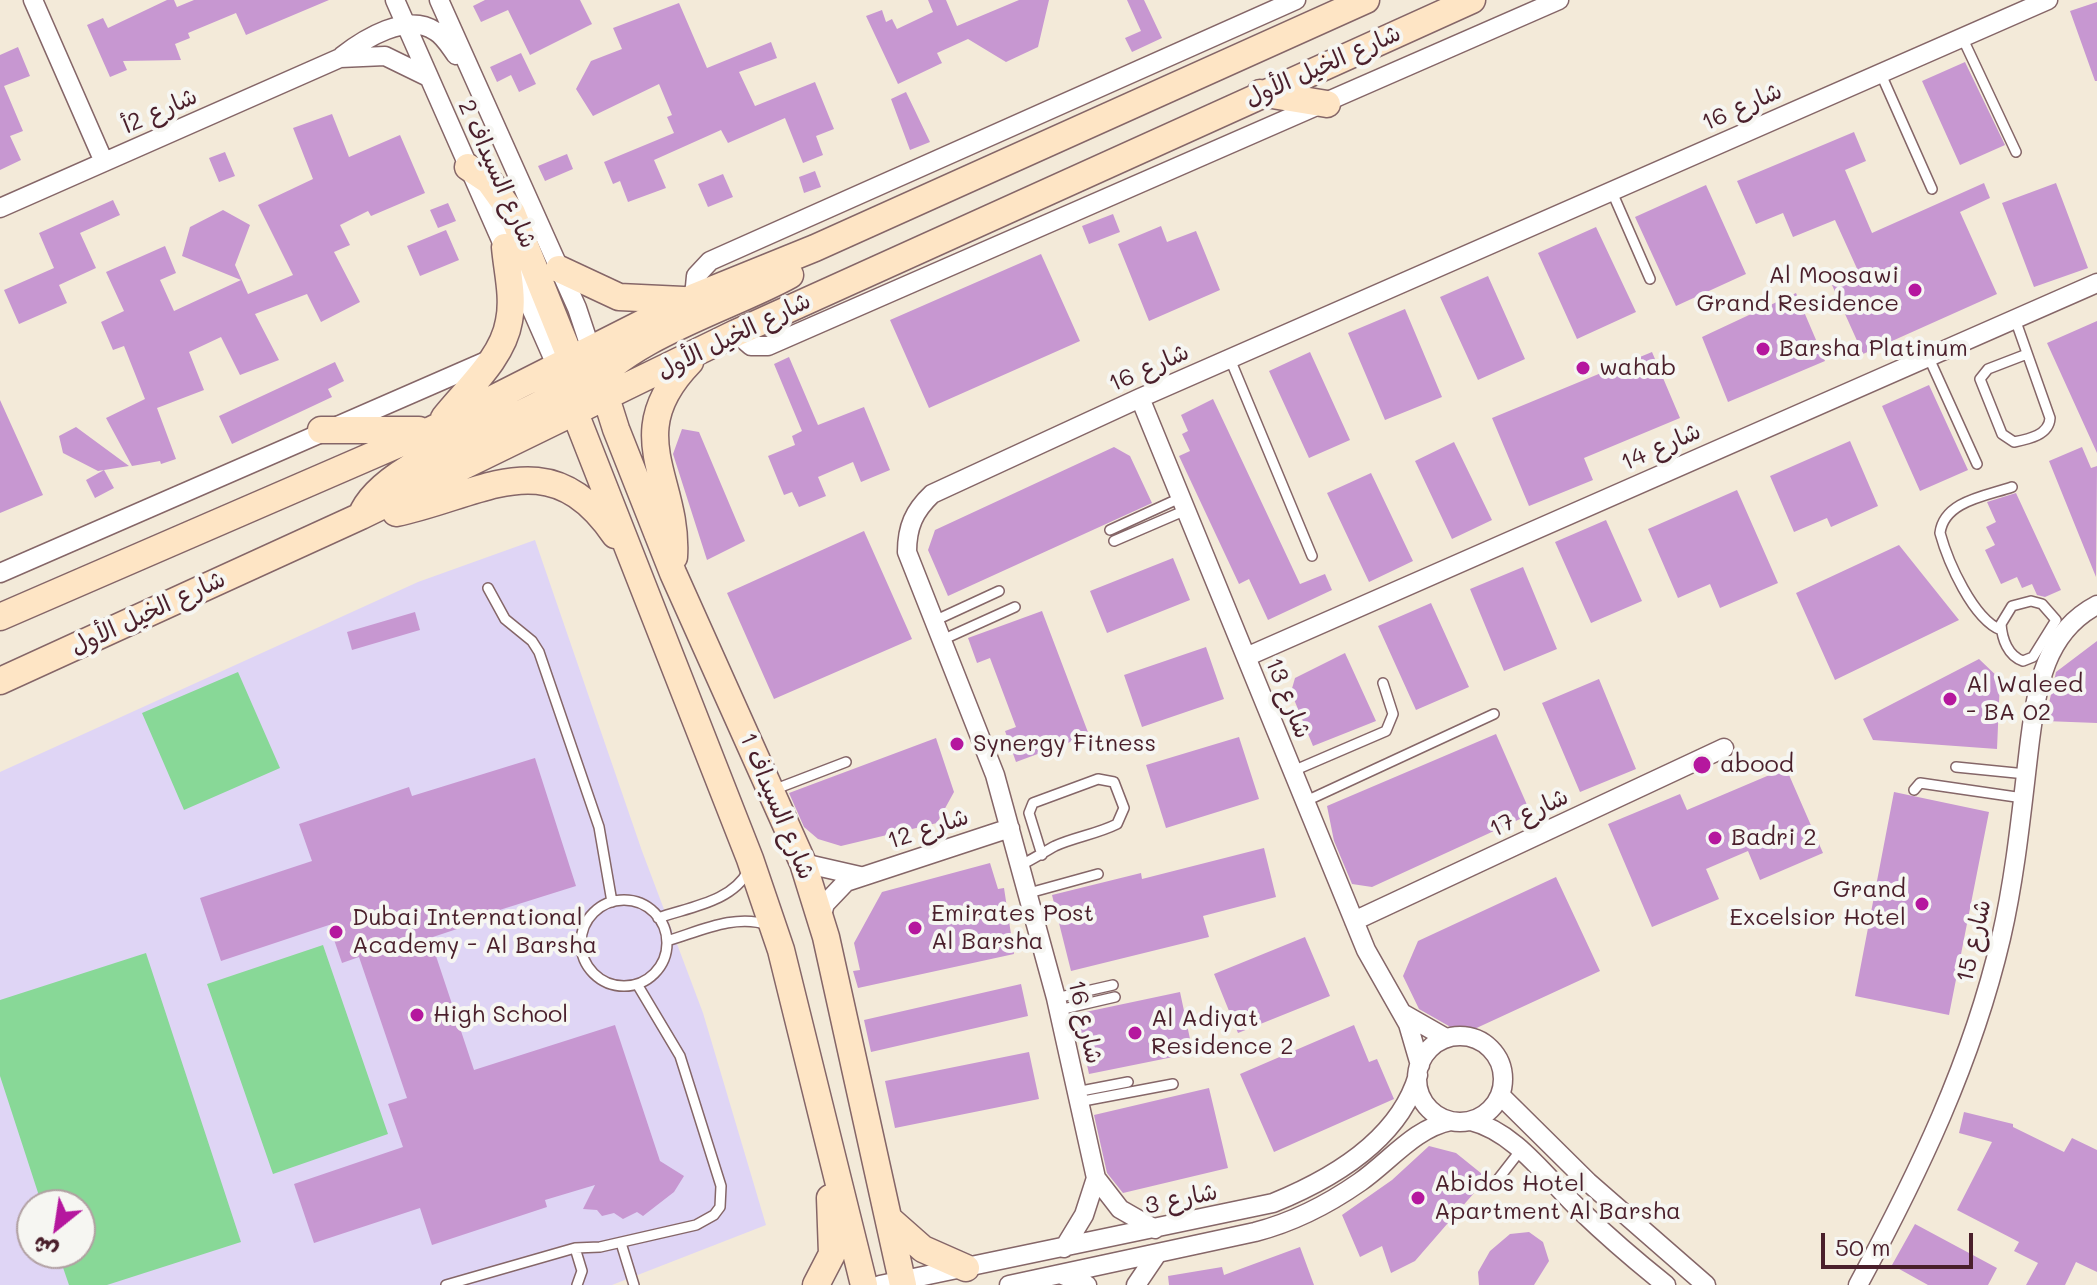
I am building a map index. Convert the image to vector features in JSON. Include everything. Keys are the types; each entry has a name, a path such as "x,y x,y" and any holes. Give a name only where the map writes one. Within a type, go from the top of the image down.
{"main road":[{"name":"شارع الخيل الأول","path":"0,681 361,516 581,381 692,298 815,248 1366,0"},
{"name":"شارع الخيل الأول","path":"0,617 434,428 581,381 701,352 736,333 1260,93 1472,0"},
{"path":"1260,93 1327,104"},
{"path":"468,167 489,181 512,213 581,381 641,347 789,276 815,248"},
{"path":"321,430 434,428 499,350 510,321 505,247"},
{"path":"559,269 598,290 619,297 692,298"},
{"path":"673,573 674,532 656,465 654,436 668,390 701,352"},
{"name":"شارع السيداف 1","path":"581,381 631,559 750,859 773,927 840,1176 864,1285"},
{"name":"شارع السيداف 1","path":"581,381 773,790 803,863 821,918 889,1219 889,1284"},
{"path":"361,516 399,512 500,481 531,479 561,486 586,501 606,522 631,559"},
{"path":"829,1134 850,1162 889,1284"},
{"path":"816,1285 832,1254 831,1195 840,1176"},
{"path":"889,1219 923,1249 966,1268"}],"street":[{"path":"33,0 104,162"},
{"name":"شارع السيداف 2","path":"395,0 426,76 505,247 581,381"},
{"name":"شارع السيداف 2","path":"439,0 559,269 581,381"},
{"path":"692,298 696,276 710,261 1296,0"},
{"path":"736,333 751,346 768,346 1559,0"},
{"name":"شارع 16","path":"1155,1229 1120,1209 1096,1178 1058,1004 995,775 907,552 907,536 920,506 939,491 1140,398 2048,0"},
{"path":"405,25 423,25 437,31 473,78"},
{"name":"شارع 2أ","path":"0,208 340,58 364,41 405,25"},
{"name":"شارع 2أ","path":"340,58 385,56 426,76"},
{"name":"شارع 14","path":"1246,657 2097,283"},
{"path":"0,573 321,430 491,359"},
{"name":"شارع 13","path":"1140,398 1354,921 1376,971 1413,1037 1419,1070"},
{"name":"شارع 15","path":"1858,1285 1933,1139 1975,1034 2004,924 2038,685 2060,626 2097,605"},
{"name":"شارع 17","path":"1354,921 1724,748"},
{"name":"شارع 12","path":"821,918 834,891 860,876 1010,828"},
{"path":"803,863 860,876"},
{"name":"شارع 13","path":"1400,1011 1446,1038"},
{"path":"1471,1121 1489,1111 1500,1095 1503,1071 1491,1049 1471,1037 1446,1038 1426,1053 1419,1070 1418,1087 1430,1109 1451,1121 1471,1121 1502,1134 1596,1226 1666,1285"},
{"name":"شارع 3","path":"889,1284 1273,1203 1315,1184 1354,1158 1389,1127 1408,1103 1419,1070"},
{"path":"1500,1095 1624,1215 1706,1285"},
{"name":"شارع 3","path":"1009,1285 1255,1232 1317,1210 1360,1182 1419,1133 1451,1121"},
{"path":"1064,1248 1084,1215 1096,1178"},
{"path":"1136,1285 1157,1254"},
{"path":"1060,1274 1087,1285"}],"lane":[{"path":"1962,37 2016,152"},
{"path":"1880,72 1932,189"},
{"path":"1612,192 1650,279"},
{"path":"2015,319 2027,354 2050,423 2042,433 2014,442 2002,434 1980,379 1988,369 2027,354"},
{"path":"1928,356 1977,464"},
{"path":"1230,359 1312,556"},
{"path":"2001,630 2007,610 2019,602 2042,604 2060,626 2033,657 2023,661 2013,656 2001,630 1976,611 1940,533 1941,523 1955,507 2012,487"},
{"path":"1110,530 1183,504"},
{"path":"1114,541 1183,504"},
{"path":"488,588 505,619 532,641 539,652 599,827 612,902"},
{"path":"934,621 999,591"},
{"path":"942,640 1015,607"},
{"path":"1292,772 1386,731 1393,714 1383,683"},
{"path":"1304,802 1494,714"},
{"path":"773,790 846,762"},
{"path":"1956,767 2026,774"},
{"path":"1021,865 1042,855 1060,844 1117,824 1124,808 1114,782 1098,779 1033,803 1029,813 1042,855"},
{"path":"1914,790 1920,783 2023,798"},
{"path":"658,918 735,889 743,881 750,859"},
{"path":"1029,893 1098,874"},
{"path":"612,902 637,903 658,918 667,941 659,968 637,984 610,984 588,968 583,956 583,929 590,917 612,902"},
{"path":"667,941 743,920 773,927"},
{"path":"446,1285 575,1248 621,1243 706,1222 720,1207 722,1196 680,1056 637,984"},
{"path":"1058,1004 1113,985"},
{"path":"1058,1004 1115,997"},
{"path":"1077,1097 1128,1082"},
{"path":"1077,1097 1173,1084"},
{"path":"1492,1187 1520,1151"},
{"path":"621,1243 634,1285"},
{"path":"575,1248 582,1271 577,1285"}],"shaded area":[{"name":"Dubai International Academy - Al Barsha","path":"535,540 642,851 703,1013 766,1225 612,1285 0,1285 0,772 418,582"}],"green space":[{"path":"238,672 280,768 184,810 142,713"},
{"path":"323,945 388,1134 273,1174 207,984"},
{"path":"146,953 241,1242 107,1285 69,1285 64,1269 96,1269 96,1189 37,1189 0,1076 0,1000"}],"building":[{"path":"167,0 174,0 177,7 194,0 329,0 246,35 236,13 188,33 190,38 175,44 181,60 123,61 127,70 110,77 87,25 103,18 108,28"},
{"path":"485,0 580,0 592,24 530,55 508,10 481,22 473,6"},
{"path":"928,0 946,0 957,26 1019,0 1049,0 1038,47 1006,62 968,39 937,53 942,63 898,84 866,16 882,10 886,22 892,19 897,29 933,12"},
{"path":"1127,0 1144,0 1162,38 1132,52 1125,38 1141,31"},
{"path":"2097,2 2097,81 2095,81 2070,11"},
{"path":"679,3 707,68 771,42 777,58 739,72 755,106 815,82 834,129 816,136 823,155 803,163 785,118 728,143 721,130 654,160 666,188 628,202 620,181 613,184 604,162 674,133 667,117 672,115 659,84 593,116 576,89 591,61 622,49 613,28"},
{"path":"18,47 30,76 4,86 23,131 10,136 21,160 0,170 0,55"},
{"path":"521,53 536,84 519,92 511,75 497,82 490,67"},
{"path":"1965,62 2005,145 1960,165 1922,81"},
{"path":"906,92 930,142 910,150 891,99"},
{"path":"332,114 349,157 400,135 425,193 371,216 368,211 340,225 350,245 334,252 360,302 321,322 307,294 255,314 279,360 240,375 221,337 189,352 204,390 157,408 176,459 161,464 160,461 132,466 106,418 145,399 124,346 113,350 101,322 124,311 106,272 165,246 176,273 160,280 174,311 241,280 182,256 190,227 223,210 250,225 235,265 248,294 293,275 258,205 313,179 293,128"},
{"path":"1854,132 1866,161 1845,170 1872,233 1984,183 1990,198 1960,212 1997,294 1863,354 1832,285 1859,273 1835,220 1793,237 1783,213 1756,224 1737,181"},
{"path":"225,152 235,176 219,182 209,158"},
{"path":"567,154 573,169 545,181 538,166"},
{"path":"815,171 821,187 804,193 799,177"},
{"path":"723,174 733,197 708,207 698,184"},
{"path":"2056,183 2088,268 2034,287 2002,203"},
{"path":"1706,185 1746,274 1676,306 1635,217"},
{"path":"113,200 120,215 80,233 96,268 59,285 67,303 19,324 4,290 54,268 39,233"},
{"path":"448,203 456,221 438,228 430,210"},
{"path":"1113,214 1120,232 1089,244 1082,226"},
{"path":"1161,226 1167,242 1196,231 1220,290 1149,321 1118,244"},
{"path":"1596,227 1636,312 1577,339 1538,253"},
{"path":"446,230 459,260 420,276 407,246"},
{"path":"1041,254 1080,341 929,408 890,320"},
{"path":"1488,276 1525,359 1478,380 1440,297"},
{"name":"Barsha Platinum","path":"1796,293 1825,361 1728,402 1702,337"},
{"path":"1405,309 1442,397 1385,420 1348,333"},
{"path":"2097,321 2097,453 2047,343"},
{"path":"1310,352 1350,440 1309,458 1269,371"},
{"path":"1652,352 1680,418 1584,458 1593,480 1529,506 1492,418"},
{"path":"789,357 818,425 864,407 890,470 861,482 853,462 818,477 826,496 799,507 792,492 784,495 768,456 795,445 792,436 802,431 774,364"},
{"path":"335,362 344,381 328,389 332,397 232,444 219,416"},
{"path":"1929,385 1968,470 1920,491 1882,406"},
{"path":"1213,399 1300,584 1325,574 1332,590 1268,620 1249,579 1239,584 1179,456 1190,451 1182,434 1188,431 1181,415"},
{"path":"0,400 43,495 0,513"},
{"path":"76,427 129,466 98,471 63,453 59,436"},
{"path":"682,429 699,432 745,541 707,560 673,454"},
{"path":"1850,441 1878,506 1831,527 1827,518 1794,532 1770,476"},
{"path":"1454,442 1492,520 1452,539 1415,461"},
{"path":"1114,447 1130,456 1152,503 948,596 928,550 935,530"},
{"path":"2082,447 2091,468 2097,466 2096,577 2049,461"},
{"path":"104,470 114,488 95,498 86,480"},
{"path":"1371,473 1413,561 1369,582 1327,493"},
{"path":"1737,490 1778,583 1720,608 1710,584 1678,598 1648,529"},
{"path":"2016,493 2061,590 2045,597 2037,595 2032,584 2022,588 2017,577 2001,584 1985,550 1995,545 1986,527 1996,522 1987,502"},
{"path":"1606,520 1642,601 1591,623 1555,542"},
{"path":"864,531 912,639 774,699 727,593"},
{"path":"1899,545 1959,620 1835,680 1796,593"},
{"path":"1173,558 1190,600 1107,633 1090,591"},
{"path":"1523,567 1557,649 1504,671 1470,589"},
{"path":"1431,603 1469,687 1416,710 1378,626"},
{"path":"1042,611 1089,735 1016,762 1005,731 1016,727 990,658 977,663 968,638"},
{"path":"415,612 420,630 352,650 347,632"},
{"path":"2097,641 2097,723 2045,721 2056,672"},
{"path":"1206,647 1224,699 1142,727 1124,675"},
{"path":"1345,653 1376,721 1313,746 1291,692 1295,678"},
{"name":"Al Waleed - BA 02","path":"1979,659 2000,679 1997,749 1873,740 1863,719"},
{"path":"1599,679 1636,769 1580,792 1542,703"},
{"path":"1496,734 1531,814 1372,887 1352,884 1334,841 1327,806"},
{"path":"1239,737 1259,799 1166,828 1146,765"},
{"path":"936,738 954,792 937,823 841,846 818,839 804,827 789,793"},
{"name":"High School","path":"535,758 576,886 455,924 457,929 430,938 474,1070 615,1025 660,1161 684,1176 674,1192 643,1216 637,1212 623,1219 614,1213 602,1216 597,1210 583,1209 595,1185 545,1200 547,1207 432,1245 420,1208 314,1243 294,1184 403,1147 388,1104 407,1098 359,957 342,963 329,925 221,961 200,898 312,861 299,824 409,787 412,796"},
{"name":"Badri 2","path":"1786,768 1823,853 1760,880 1748,851 1706,869 1719,899 1652,927 1608,824 1680,794 1687,810"},
{"name":"Grand Excelsior Hotel","path":"1894,792 1989,812 1949,1015 1855,996"},
{"path":"1264,848 1276,897 1203,916 1209,937 1071,971 1052,895 1141,873 1142,879"},
{"path":"990,863 998,889 1004,888 1014,954 858,988 853,971 860,970 854,943 882,892"},
{"path":"1556,877 1600,971 1470,1031 1454,1029 1419,1009 1403,976 1418,941"},
{"path":"1305,937 1330,996 1238,1033 1214,974"},
{"path":"1021,984 1028,1016 871,1052 864,1020"},
{"name":"Al Adiyat Residence 2","path":"1180,992 1193,1053 1089,1074 1076,1014"},
{"path":"1354,1025 1369,1062 1377,1059 1394,1099 1274,1152 1240,1074"},
{"path":"1029,1052 1039,1099 895,1128 885,1081"},
{"path":"1209,1088 1228,1168 1123,1193 1107,1173 1094,1115"},
{"path":"1964,1112 2013,1124 2013,1127 2064,1152 2072,1138 2097,1150 2097,1272 2076,1262 2065,1285 2026,1285 2038,1263 2014,1251 2019,1242 1957,1210 1992,1142 1959,1133"},
{"name":"Abidos Hotel Apartment Al Barsha","path":"1429,1146 1456,1153 1487,1178 1415,1261 1391,1273 1382,1246 1360,1257 1342,1215 1392,1180"},
{"path":"1915,1224 1997,1268 1988,1285 1928,1285 1892,1265"},
{"path":"1529,1232 1543,1242 1549,1261 1534,1285 1479,1285 1478,1272 1490,1251 1510,1234"},
{"path":"1300,1247 1314,1285 1169,1285 1168,1276 1222,1267 1224,1275"}],"place":[{"name":"Al Moosawi Grand Residence","path":"1915,290"},
{"name":"Barsha Platinum","path":"1763,349"},
{"name":"wahab","path":"1583,368"},
{"name":"Al Waleed - BA 02","path":"1950,699"},
{"name":"Synergy Fitness","path":"957,744"},
{"name":"abood","path":"1702,765"},
{"name":"Badri 2","path":"1715,838"},
{"name":"Grand Excelsior Hotel","path":"1922,904"},
{"name":"Emirates Post Al Barsha","path":"915,928"},
{"name":"Dubai International Academy - Al Barsha","path":"336,932"},
{"name":"High School","path":"417,1015"},
{"name":"Al Adiyat Residence 2","path":"1135,1033"},
{"name":"Abidos Hotel Apartment Al Barsha","path":"1418,1198"}]}
